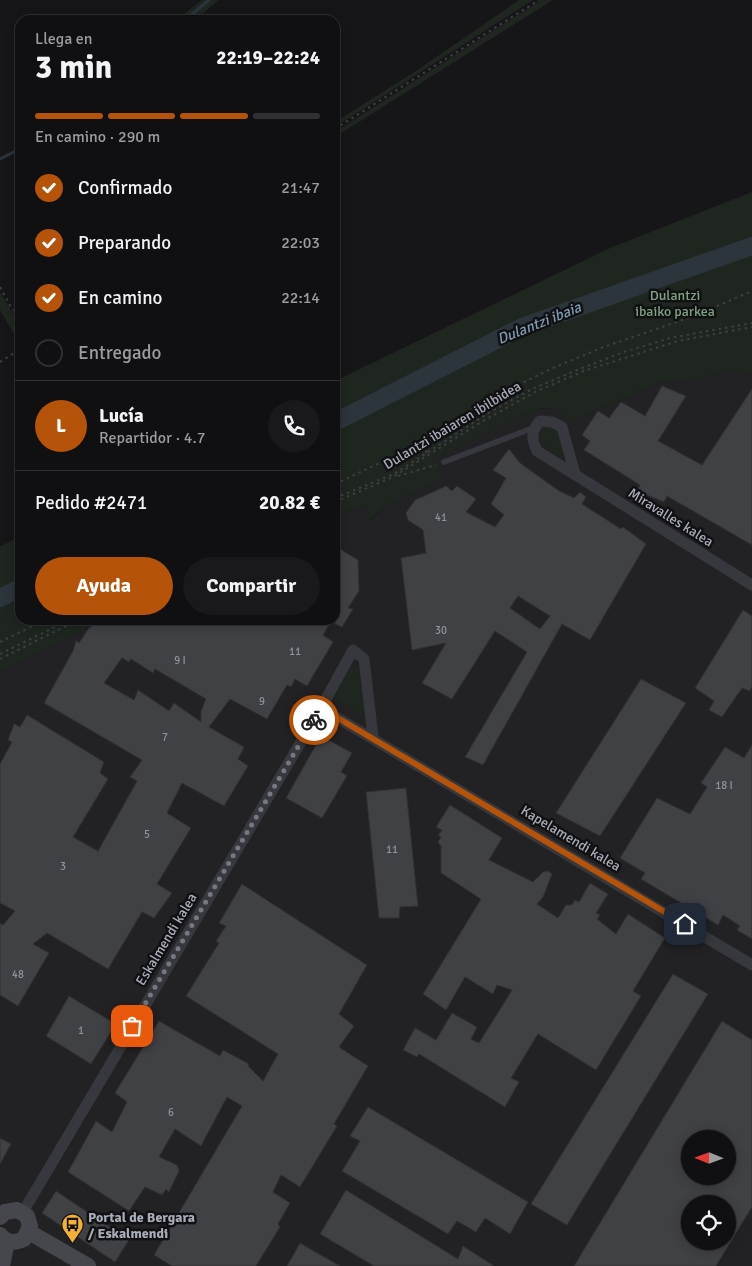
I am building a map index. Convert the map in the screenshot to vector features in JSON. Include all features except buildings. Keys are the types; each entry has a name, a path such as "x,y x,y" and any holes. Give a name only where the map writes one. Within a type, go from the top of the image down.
{"street":[{"path":"533,428 540,421 552,422 562,427 575,474"},
{"name":"Miravalles kalea","path":"533,428 532,441 537,451 752,585"},
{"path":"321,708 353,650 364,659 374,737"},
{"name":"Kapelamendi kalea","path":"321,708 374,737 752,965"},
{"name":"Eskalmendi kalea","path":"23,1212 321,708"},
{"path":"0,1216 11,1210 23,1212 29,1221 29,1232 24,1239 16,1242 4,1238 2,1266"},
{"path":"29,1232 88,1266"}],"lane":[{"path":"444,462 533,428"}],"path":[{"path":"340,126 539,0"},
{"path":"0,287 15,311"},
{"path":"340,482 402,453 493,397 555,367 601,348 694,316 752,291"},
{"name":"Dulantzi ibaiaren ibilbidea","path":"340,498 394,474 490,412 532,389 624,352 670,338 752,323"},
{"path":"393,477 535,392 584,371 678,340 752,327"},
{"path":"0,362 14,352"},
{"path":"426,453 434,434"},
{"path":"340,498 393,477 436,464"},
{"path":"0,642 35,625"},
{"path":"0,654 59,625"},
{"path":"0,659 68,625"}],"shaded area":[{"path":"731,369 752,375 752,1266 0,1266 0,673 92,625 340,625 340,514 367,504 370,520 388,505 441,479 433,459 538,409 555,408 565,411 572,421 657,384 673,380 694,380"}],"green space":[{"path":"202,0 219,0 201,15 182,15"},
{"path":"519,0 533,0 340,124 340,119 416,71"},
{"path":"541,0 553,0 340,134 340,129"},
{"name":"Dulantzi ibaiko parkea","path":"752,192 752,375 731,369 694,380 673,380 657,384 572,421 565,413 557,409 538,409 434,459 442,479 388,505 369,520 367,504 340,514 340,379 610,248"},
{"path":"0,292 15,316 15,336 0,310"},
{"path":"547,426 556,430 560,437 564,456 562,459 544,446 540,440 542,430"},
{"path":"15,539 15,625 92,625 0,673 0,546"},
{"path":"351,665 358,666 365,712 362,716 335,700 334,695"}],"waterway":[{"path":"191,15 209,0"},
{"path":"0,159 15,152"},
{"name":"Dulantzi ibaia","path":"340,419 522,327 752,246"},
{"name":"Dulantzi ibaia","path":"0,598 15,590"}],"way so far":[{"path":"132,1026 314,720"}],"place":[{"name":"Portal de Bergara / Eskalmendi","path":"72,1244"}],"route":[{"path":"314,720 321,708 374,737 685,924"}]}
